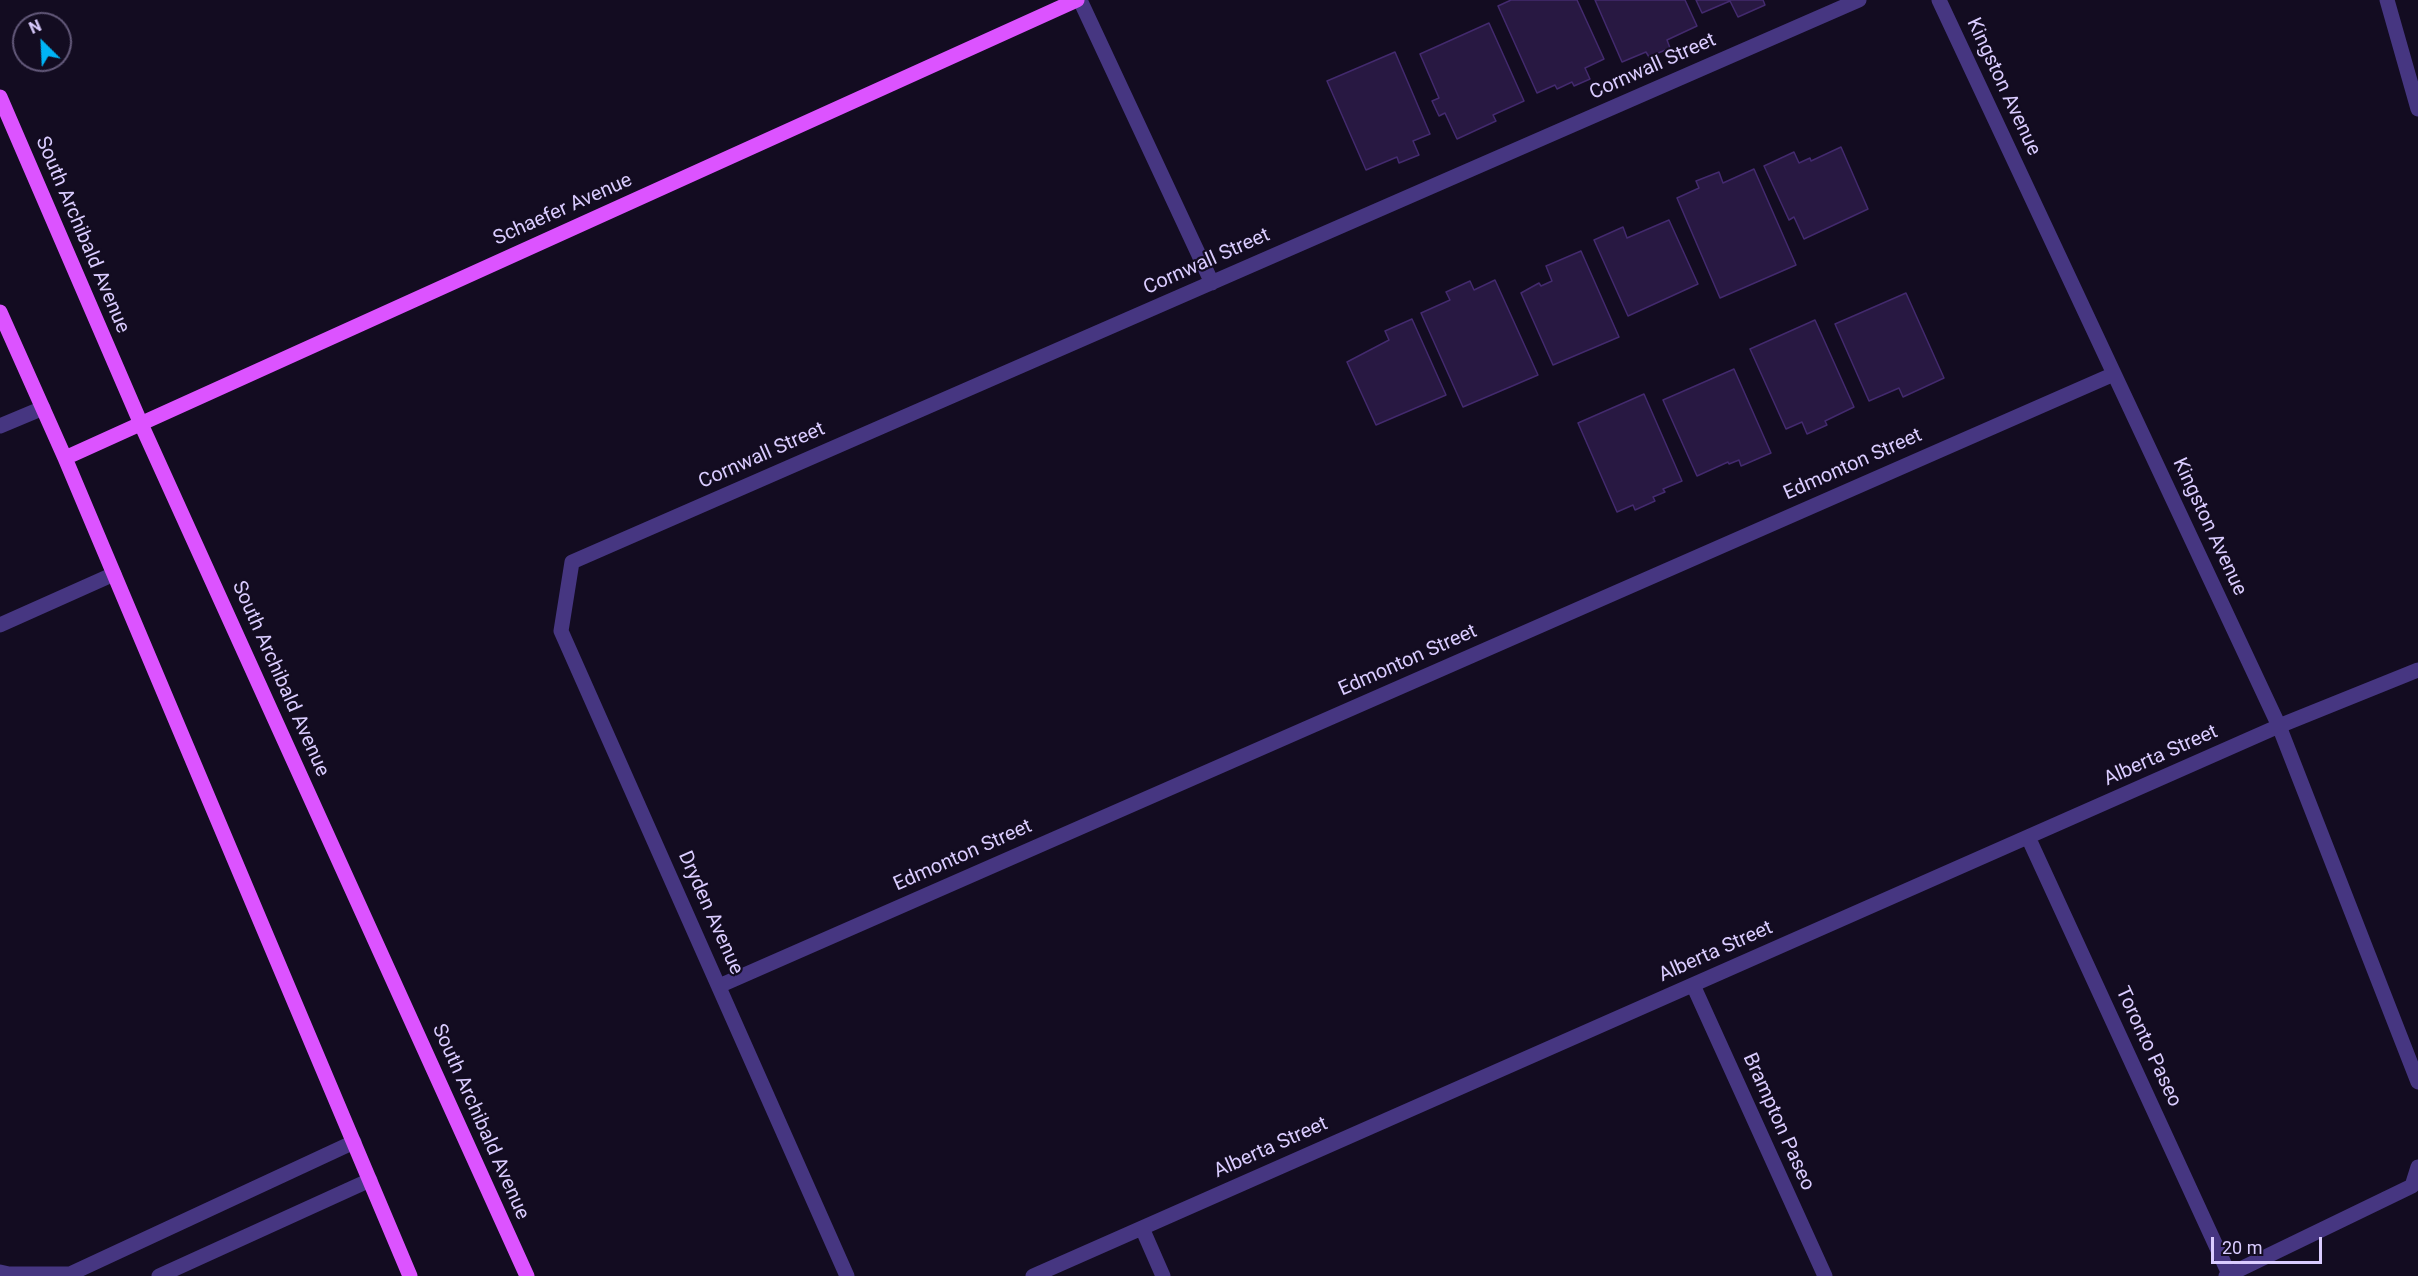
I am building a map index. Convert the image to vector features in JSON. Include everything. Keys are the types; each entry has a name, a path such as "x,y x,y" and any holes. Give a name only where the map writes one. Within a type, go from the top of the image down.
{"main road":[{"name":"Schaefer Avenue","path":"65,458 1079,0"},
{"name":"South Archibald Avenue","path":"0,97 141,424 527,1276"},
{"path":"0,312 65,458 410,1276"}],"street":[{"path":"1079,0 1212,283"},
{"name":"Cornwall Street","path":"572,562 1859,0"},
{"name":"Kingston Avenue","path":"1939,0 2279,726 2418,1082"},
{"path":"2387,0 2418,109"},
{"name":"Edmonton Street","path":"719,986 2114,374"},
{"path":"0,426 43,408"},
{"name":"Dryden Avenue","path":"572,562 561,631 847,1276"},
{"path":"0,625 114,574"},
{"name":"Alberta Street","path":"1033,1276 2279,726 2418,670"},
{"name":"Toronto Paseo","path":"2028,837 2228,1275"},
{"name":"Brampton Paseo","path":"1693,985 1825,1276"},
{"path":"0,1272 70,1274 354,1142"},
{"path":"2228,1275 2412,1185 2418,1167"},
{"path":"159,1276 370,1180"},
{"path":"1142,1228 1163,1276"}],"building":[{"path":"1511,0 1577,0 1604,59 1585,68 1590,79 1574,86 1572,82 1557,89 1555,85 1537,93 1498,6"},
{"path":"1595,0 1685,0 1697,26 1667,40 1670,48 1649,57 1646,52 1622,62"},
{"path":"1696,0 1763,0 1765,5 1738,17 1730,1 1702,13"},
{"path":"1489,23 1524,101 1493,115 1496,121 1457,139 1445,113 1439,116 1432,101 1439,98 1420,54"},
{"path":"1395,52 1430,134 1413,141 1419,155 1399,163 1397,157 1366,170 1327,81"},
{"path":"1841,147 1868,209 1804,239 1794,217 1789,220 1764,166 1794,152 1799,163 1810,158 1811,161"},
{"path":"1754,169 1796,265 1720,298 1677,198 1699,188 1696,181 1719,172 1723,183"},
{"path":"1669,220 1698,284 1628,316 1594,240 1623,227 1627,238"},
{"path":"1581,251 1619,337 1553,365 1521,293 1539,283 1541,286 1552,281 1546,266"},
{"path":"1495,280 1538,375 1463,407 1421,313 1450,300 1446,292 1470,281 1474,290"},
{"path":"1906,293 1944,378 1903,397 1899,388 1869,401 1835,324"},
{"path":"1412,319 1446,395 1376,425 1347,362 1389,340 1385,331"},
{"path":"1815,320 1854,407 1825,421 1827,425 1807,434 1802,422 1786,429 1750,349"},
{"path":"1734,369 1771,453 1741,466 1739,460 1729,464 1728,462 1697,476 1663,400"},
{"path":"1644,394 1682,481 1663,489 1665,492 1653,497 1655,501 1635,510 1633,505 1617,512 1578,423"}]}
